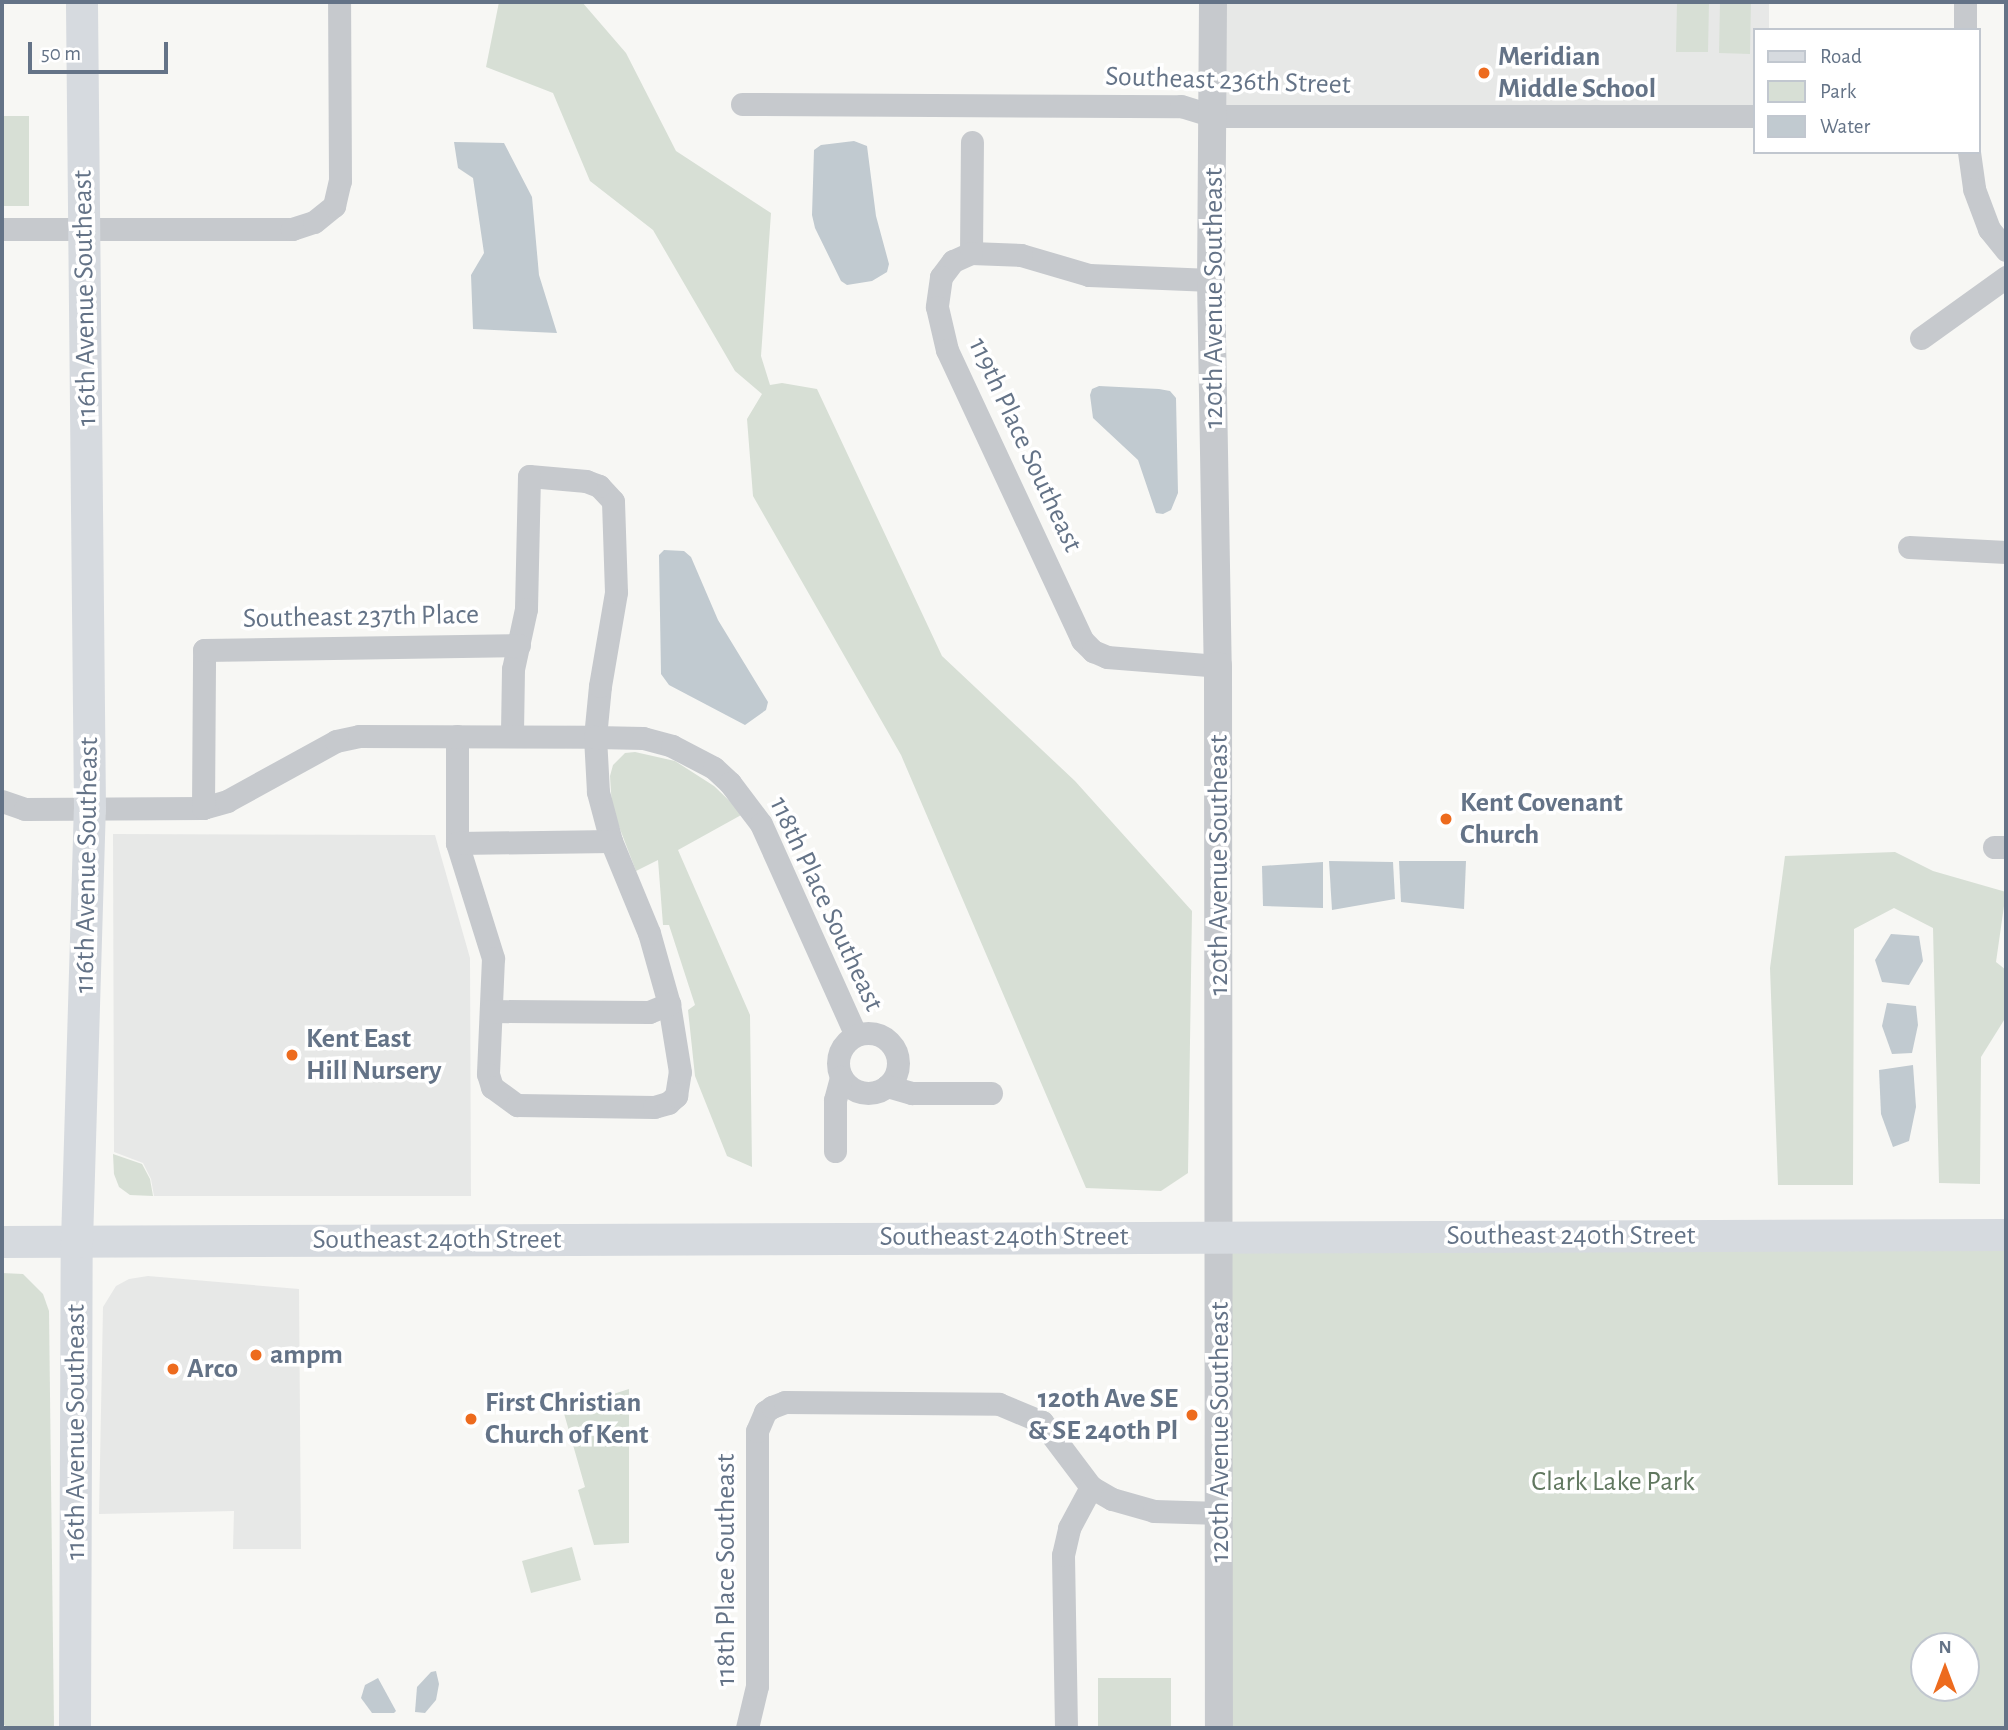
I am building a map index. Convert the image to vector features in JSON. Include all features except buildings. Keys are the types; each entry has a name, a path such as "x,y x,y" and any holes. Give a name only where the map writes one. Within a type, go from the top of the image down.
{"main road":[{"name":"116th Avenue Southeast","path":"75,1728 77,1242 90,810 82,2"},
{"name":"Southeast 240th Street","path":"2,1242 2006,1235"}],"street":[{"path":"2,229 292,229 314,222 328,213 338,195 340,181 339,2"},
{"name":"120th Avenue Southeast","path":"1213,2 1211,280 1218,666 1219,1728"},
{"path":"1965,2 1965,28"},
{"name":"Southeast 236th Street","path":"742,104 1181,106 1213,116 1752,116"},
{"path":"972,142 971,253 1021,255 1089,275 1211,280"},
{"path":"1969,154 1974,189 1989,229 2006,250"},
{"name":"119th Place Southeast","path":"971,253 953,261 941,276 937,307 942,332 1082,640 1107,657 1218,666"},
{"path":"1921,338 2006,277"},
{"path":"457,736 457,843 493,958 488,1074 492,1087 517,1105 654,1107 668,1103 676,1096 680,1072 669,1004 649,933 611,841 598,793 595,737 600,686 616,592 613,501 599,486 586,481 529,477 526,609 513,669 512,736"},
{"path":"1909,547 2006,552"},
{"name":"Southeast 237th Place","path":"203,808 204,650 519,645"},
{"name":"118th Place Southeast","path":"2,801 25,809 203,808 227,801 336,741 359,736 643,738 673,746 694,755 730,783 761,824 856,1035"},
{"path":"457,843 611,841"},
{"path":"491,1012 649,1012 669,1004"},
{"name":"118th Place Southeast","path":"835,1151 835,1100 841,1077 838,1057 847,1040 856,1035 875,1033 891,1043 898,1061 893,1079 887,1086"},
{"path":"841,1077 853,1090 871,1093 887,1086 912,1093 991,1093"},
{"name":"118th Place Southeast","path":"747,1728 757,1686 757,1431 765,1412 785,1402 999,1404 1042,1422 1091,1487"},
{"path":"1066,1728 1063,1555 1069,1528 1091,1487 1112,1499 1154,1511 1220,1513"}],"shaded area":[{"name":"Meridian Middle School","path":"1213,2 1769,2 1769,28 1752,28 1752,116 1213,116"},
{"name":"Kent East Hill Nursery","path":"113,834 435,835 470,958 471,1196 154,1196 151,1179 143,1163 114,1152"},
{"path":"148,1276 299,1289 301,1549 233,1549 234,1511 99,1514 103,1307 116,1286 129,1279"}],"green space":[{"path":"499,2 582,2 626,53 676,151 771,213 761,356 770,385 782,383 817,389 942,656 1075,781 1192,911 1188,1173 1161,1191 1086,1188 901,755 753,496 747,419 762,394 735,371 653,230 590,181 553,93 486,67"},
{"path":"1677,2 1709,2 1708,52 1676,52"},
{"path":"1720,2 1751,2 1750,54 1719,53"},
{"path":"2,116 29,116 29,206 2,206"},
{"path":"635,752 675,761 714,786 743,814 678,850 750,1015 752,1167 727,1156 695,1076 688,1010 695,1005 669,925 663,925 658,860 636,871 612,808 610,776 613,765 625,753"},
{"path":"1895,852 1933,871 2006,892 1996,962 2006,970 2006,1017 1981,1057 1980,1184 1939,1183 1933,928 1894,908 1854,929 1853,1185 1778,1185 1770,968 1785,856"},
{"path":"113,1154 142,1164 150,1179 153,1196 130,1195 119,1187 114,1174"},
{"name":"Clark Lake Park","path":"2006,1235 2006,1728 1219,1728 1219,1237"},
{"path":"2,1273 23,1274 43,1294 49,1311 54,1728 8,1728 2,1723"},
{"path":"629,1389 629,1543 594,1545 578,1490 585,1487 563,1410"},
{"path":"572,1547 581,1580 531,1593 522,1561"},
{"path":"1098,1678 1171,1678 1171,1728 1098,1728"}],"water":[{"path":"854,141 867,146 876,216 889,264 887,272 872,281 847,285 841,281 815,228 812,215 814,150 821,145"},
{"path":"454,142 504,143 532,197 539,275 557,333 473,329 471,275 484,253 473,178 458,168"},
{"path":"1099,386 1159,389 1170,391 1176,398 1178,493 1171,510 1163,514 1156,513 1138,460 1093,418 1090,395 1092,389"},
{"path":"664,550 684,551 691,557 718,620 768,702 766,710 745,725 669,685 661,674 659,555"},
{"path":"1329,861 1393,862 1395,899 1332,910"},
{"path":"1399,861 1466,861 1464,909 1401,902"},
{"path":"1323,862 1323,908 1263,906 1262,866"},
{"path":"1891,934 1919,936 1923,961 1909,985 1882,982 1875,960"},
{"path":"1887,1003 1916,1006 1918,1025 1912,1053 1892,1054 1882,1026"},
{"path":"1913,1065 1916,1107 1909,1141 1893,1147 1881,1114 1879,1070"},
{"path":"436,1671 439,1684 436,1700 425,1713 415,1712 417,1687 431,1672"},
{"path":"378,1678 396,1711 394,1713 372,1713 361,1698 365,1685"}],"place":[{"name":"Meridian Middle School","path":"1484,73"},
{"name":"Kent Covenant Church","path":"1446,819"},
{"name":"Kent East Hill Nursery","path":"292,1055"},
{"name":"ampm","path":"256,1355"},
{"name":"Arco","path":"173,1369"},
{"name":"120th Ave SE & SE 240th Pl","path":"1192,1415"},
{"name":"First Christian Church of Kent","path":"471,1419"}]}
